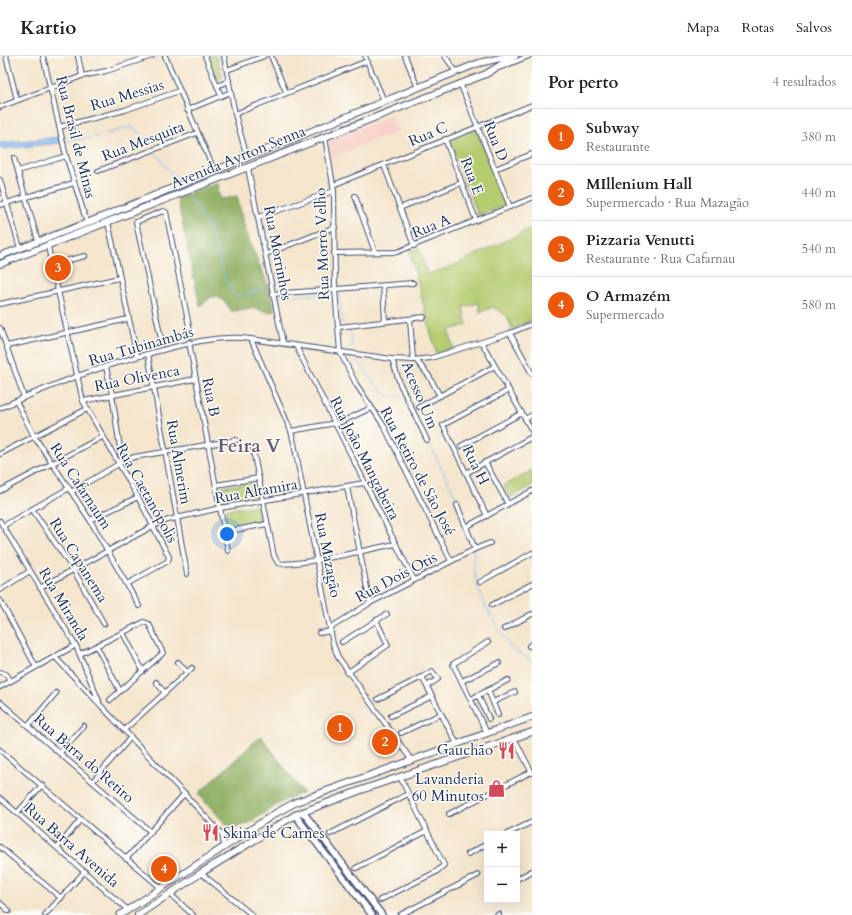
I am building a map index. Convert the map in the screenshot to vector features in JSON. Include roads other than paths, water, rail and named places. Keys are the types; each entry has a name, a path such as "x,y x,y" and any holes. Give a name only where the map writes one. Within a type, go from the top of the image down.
{"main road":[{"name":"Avenida Ayrton Senna","path":"0,254 87,223 479,63 509,56"},
{"name":"Avenida Ayrton Senna","path":"0,264 48,247 108,222 486,74 515,56"},
{"path":"67,230 69,238"},
{"path":"120,915 285,808 356,780 532,717"},
{"path":"138,915 201,873 295,815 364,789 532,732"},
{"path":"356,780 352,784 354,788 364,789"},
{"path":"340,786 347,785 352,788 350,792 343,797"}],"street":[{"path":"6,56 17,100"},
{"name":"Rua Brasil de Minas","path":"43,56 66,156 87,223"},
{"path":"78,56 82,76"},
{"path":"0,107 82,76 106,71 145,57 152,56"},
{"path":"165,56 214,170"},
{"path":"205,56 221,96"},
{"path":"224,56 235,114 247,157"},
{"path":"227,70 264,56"},
{"path":"271,56 286,92"},
{"path":"405,56 418,88"},
{"path":"444,56 456,72"},
{"name":"Avenida Ayrton Senna","path":"479,63 498,56"},
{"name":"Avenida Ayrton Senna","path":"486,74 529,56"},
{"path":"235,114 366,58 384,101"},
{"path":"217,86 228,81"},
{"name":"Rua D","path":"460,83 510,207"},
{"name":"Rua Messias","path":"59,127 125,110 179,91"},
{"path":"187,110 230,92"},
{"name":"Rua C","path":"333,185 532,105"},
{"name":"Rua Mesquita","path":"98,171 197,133"},
{"name":"Rua Morro Velho","path":"325,137 334,191 335,289 340,352"},
{"name":"Rua E","path":"446,139 461,183 476,220"},
{"path":"495,170 532,154"},
{"path":"18,171 66,156"},
{"path":"14,158 38,241"},
{"path":"384,165 414,246"},
{"name":"Rua Morrinhos","path":"248,168 283,343"},
{"path":"0,180 20,248"},
{"path":"0,205 74,183"},
{"path":"400,208 461,183"},
{"path":"259,217 334,191"},
{"path":"355,196 375,252"},
{"name":"Rua A","path":"334,253 398,252 532,198"},
{"path":"156,204 159,212"},
{"path":"162,343 136,222 159,212 166,212 191,336"},
{"path":"108,222 137,356"},
{"path":"266,254 334,227"},
{"name":"Rua Caetanópolis","path":"48,247 83,402 138,497 169,560 127,584"},
{"path":"53,264 85,256"},
{"path":"0,304 119,278"},
{"path":"273,294 413,283"},
{"path":"383,286 385,321"},
{"path":"339,327 424,317"},
{"path":"7,346 128,319"},
{"path":"410,319 415,360 429,376 440,396"},
{"name":"Rua Tubinambás","path":"0,408 24,397 137,356 189,342 225,338 252,339 392,359 415,360 431,358 510,334 532,324"},
{"path":"0,328 24,397"},
{"path":"510,334 532,374"},
{"name":"Rua Mazagão","path":"252,339 291,431 305,495 330,630 331,644 347,673 412,761"},
{"name":"Rua B","path":"189,342 228,551"},
{"path":"482,342 532,431"},
{"name":"Rua João Mangabeira","path":"296,346 414,580"},
{"name":"Rua Retiro de São José","path":"340,352 356,384 384,426 451,561"},
{"name":"Rua Almerim","path":"148,354 164,452 187,574"},
{"name":"Acesso Um","path":"392,359 400,384 427,440"},
{"path":"419,407 495,366"},
{"path":"106,367 112,394 120,464"},
{"name":"Rua Olivenca","path":"83,402 112,394 195,379"},
{"name":"Rua H","path":"487,516 443,425 508,390"},
{"name":"Rua Cafarnaum","path":"16,401 34,436 51,464 90,520 139,606"},
{"path":"291,431 344,421 371,408"},
{"path":"0,454 87,409"},
{"path":"461,446 522,413"},
{"path":"525,419 532,415"},
{"path":"0,491 102,437"},
{"path":"466,473 532,437"},
{"path":"3,526 32,509 134,457 236,440"},
{"path":"253,450 274,556 275,560 281,564 317,559 395,544"},
{"path":"485,462 508,504"},
{"path":"216,485 258,478"},
{"name":"Rua Altamira","path":"40,588 152,526 177,518 220,508 305,495 364,483"},
{"path":"346,487 370,602"},
{"path":"466,527 532,491"},
{"path":"90,520 138,497"},
{"path":"457,505 473,550 490,543"},
{"name":"Rua Capanema","path":"32,509 73,569 104,624"},
{"name":"Rua Miranda","path":"0,521 76,645 100,703"},
{"path":"224,532 267,524"},
{"name":"Rua Dois Otis","path":"330,630 370,602 473,550"},
{"path":"480,582 532,554"},
{"path":"0,590 30,571"},
{"path":"492,605 532,584"},
{"path":"0,600 36,667"},
{"path":"342,642 387,614"},
{"path":"504,629 532,614"},
{"path":"347,673 388,645 376,620"},
{"path":"80,654 144,622 147,622 151,627 163,653 110,700"},
{"path":"319,633 330,630"},
{"path":"123,633 143,671"},
{"path":"487,733 453,662 488,642"},
{"path":"0,687 76,645"},
{"path":"96,647 120,691"},
{"name":"Rua Miranda","path":"55,657 185,793 222,834"},
{"path":"334,662 338,658"},
{"path":"178,662 187,672"},
{"path":"462,682 499,663"},
{"path":"124,730 192,668"},
{"path":"378,699 432,671 438,679 427,686"},
{"path":"0,672 6,674 11,681"},
{"path":"422,677 457,744"},
{"path":"471,699 508,680"},
{"path":"156,682 164,692"},
{"path":"488,690 498,715"},
{"path":"493,702 516,692"},
{"path":"28,726 56,693"},
{"path":"478,695 489,718"},
{"path":"391,716 432,696"},
{"name":"Rua Barra do Retiro","path":"0,702 151,832"},
{"path":"401,733 441,714"},
{"path":"60,753 84,726"},
{"path":"92,781 131,737"},
{"path":"449,814 532,773 514,738"},
{"path":"0,750 161,888"},
{"path":"380,900 436,872 444,865 400,777"},
{"path":"17,813 42,786"},
{"path":"126,859 185,793"},
{"path":"330,834 408,794"},
{"name":"Rua Barra Avenida","path":"0,798 58,847 128,910"},
{"path":"303,812 382,915"},
{"path":"295,815 372,915"},
{"path":"58,847 81,819"},
{"path":"513,831 532,822"},
{"path":"356,868 427,831"},
{"path":"224,848 222,834 239,838"},
{"path":"468,854 484,846"},
{"path":"0,847 61,898"},
{"path":"45,915 85,871"},
{"path":"342,876 349,872"},
{"path":"520,878 532,872"},
{"path":"201,873 252,915"},
{"path":"400,915 478,875"},
{"path":"170,894 193,915"},
{"path":"0,903 9,911"}],"water":[{"path":"59,137 61,143 0,149 0,143"}],"waterway":[{"path":"64,141 89,138 131,127 150,145"},
{"path":"154,151 177,180"},
{"path":"187,195 202,215 209,228 224,276 232,292 237,295 244,295 263,287"},
{"path":"278,296 314,295 322,292 332,293"},
{"path":"339,294 343,323"},
{"path":"350,328 352,347"},
{"path":"352,357 363,367 375,384 386,394 394,398 399,395 404,398 411,411"},
{"path":"420,430 424,439"},
{"path":"426,442 431,447 456,497 456,503"},
{"path":"474,551 473,565 477,586 486,607 511,648 532,661"}],"place":[{"name":"Pizzaria Venutti","path":"58,268"},
{"name":"Subway","path":"340,728"},
{"name":"MIllenium Hall","path":"385,742"},
{"name":"Gauchão","path":"506,750"},
{"name":"Lavanderia 60 Minutos","path":"497,788"},
{"name":"Skina de Carnes","path":"210,833"},
{"name":"O Armazém","path":"164,869"}],"district":[{"name":"Feira V","path":"249,446"}]}
